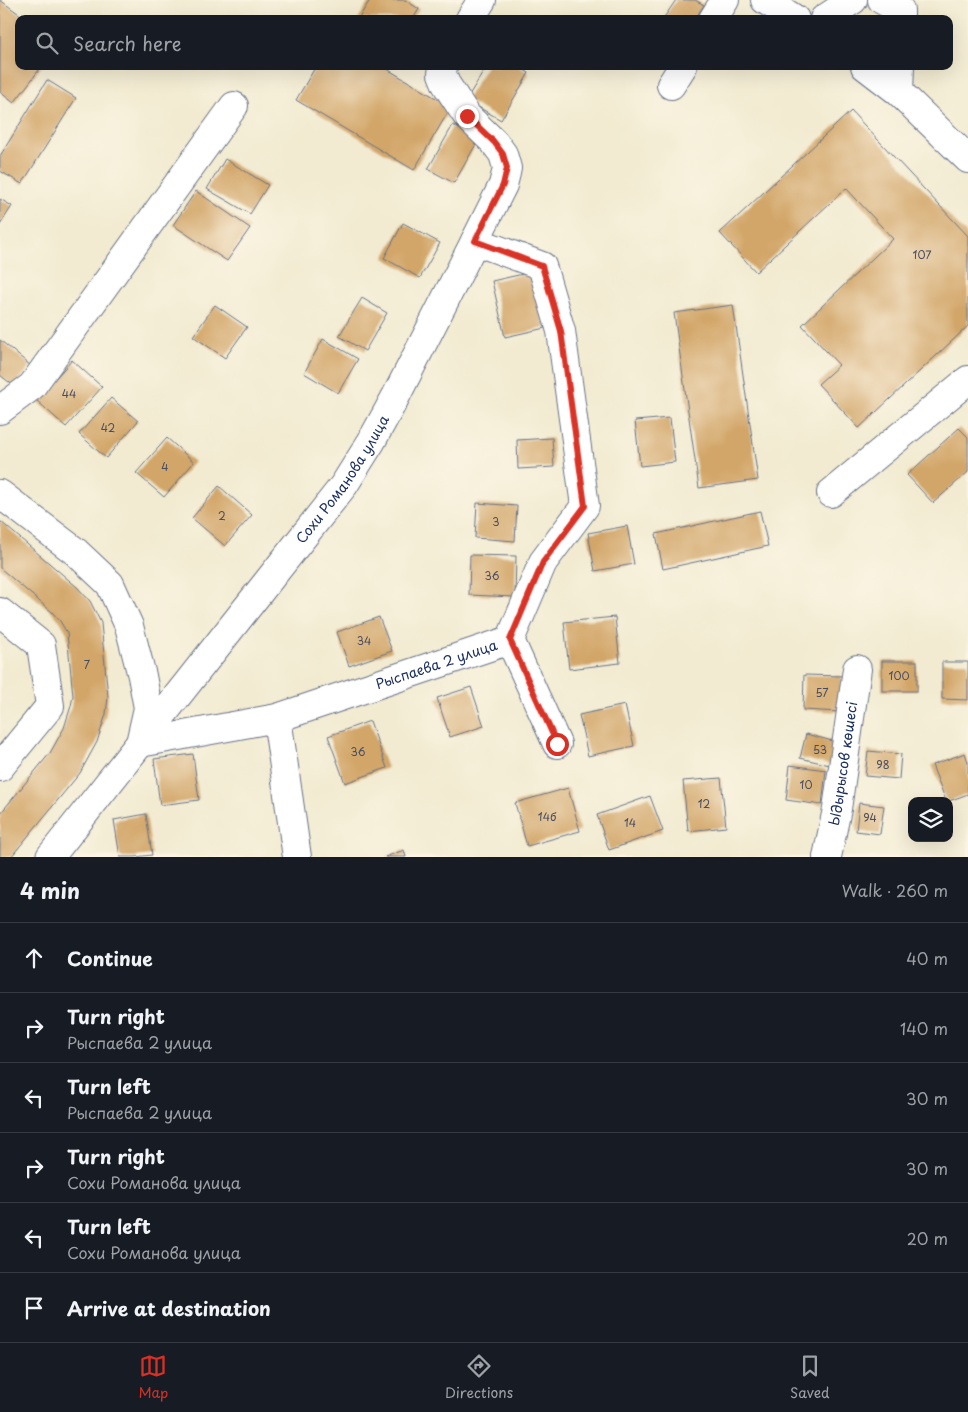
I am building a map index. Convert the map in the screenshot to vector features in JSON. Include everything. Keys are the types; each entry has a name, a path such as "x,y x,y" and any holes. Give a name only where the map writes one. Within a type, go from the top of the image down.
{"street":[{"path":"473,15 482,0"},
{"path":"765,0 789,15"},
{"path":"830,15 853,0"},
{"path":"882,0 900,10 900,15"},
{"name":"Сохи Романова улица","path":"50,857 344,485 385,416 503,185 507,168 503,154 494,142 467,116 446,84 442,70"},
{"path":"875,70 899,79 968,159"},
{"path":"0,410 32,386 234,106"},
{"name":"Рыспаева 2 улица","path":"140,743 277,718 510,640 543,562 585,506 561,331 542,266 475,241"},
{"path":"831,493 968,380"},
{"path":"0,494 76,552 110,584 128,626 144,684 148,708 140,743"},
{"path":"0,612 41,645 50,706 0,767"},
{"path":"510,640 557,744"},
{"name":"Ыдырысов көшесі","path":"827,857 837,809 857,669"},
{"path":"277,718 298,857"}],"building":[{"path":"0,0 21,15 15,15 15,70 39,70 14,103 0,92"},
{"path":"370,0 405,0 419,9 415,15 361,15"},
{"path":"676,0 695,0 704,5 698,15 666,15"},
{"path":"314,70 389,70 451,107 414,170 296,100"},
{"path":"485,70 524,70 529,73 501,120 466,100"},
{"path":"47,80 76,98 22,184 0,171 0,156"},
{"path":"851,111 968,236 968,326 859,428 818,384 839,365 802,325 893,239 846,188 756,272 720,233"},
{"path":"453,125 479,139 454,183 428,169"},
{"path":"225,159 268,185 250,214 207,189"},
{"path":"196,191 250,228 227,261 173,225"},
{"path":"0,199 12,206 0,225"},
{"path":"403,223 440,243 420,278 384,258"},
{"path":"532,272 545,328 505,337 492,281"},
{"path":"362,298 387,313 365,351 339,336"},
{"path":"215,305 247,327 225,358 193,336"},
{"path":"733,305 758,480 699,488 674,313"},
{"path":"323,339 358,359 338,393 304,373"},
{"path":"0,340 31,366 14,386 0,375"},
{"path":"72,360 102,387 66,427 36,400"},
{"path":"111,398 138,421 106,458 79,434"},
{"path":"670,418 675,462 640,466 635,421"},
{"path":"959,428 968,437 968,472 933,503 907,475"},
{"path":"167,438 194,462 164,497 136,473"},
{"path":"552,438 554,467 518,469 517,440"},
{"path":"219,486 252,515 225,546 192,518"},
{"path":"477,503 517,506 515,541 475,538"},
{"path":"760,511 768,546 663,569 656,534"},
{"path":"0,521 77,587 90,601 101,623 108,697 106,714 97,742 80,773 11,857 0,857 0,814 50,753 64,728 73,696 67,633 52,612 0,568"},
{"path":"627,526 634,564 595,571 588,533"},
{"path":"470,555 516,556 515,597 469,595"},
{"path":"379,617 392,651 349,666 337,632"},
{"path":"615,617 620,663 569,669 564,622"},
{"path":"882,661 917,661 917,691 882,691"},
{"path":"942,662 968,662 968,700 942,699"},
{"path":"804,675 842,676 840,712 803,710"},
{"path":"471,687 484,726 450,737 437,698"},
{"path":"625,705 634,746 588,756 579,715"},
{"path":"370,721 387,768 345,783 328,736"},
{"path":"806,734 840,743 834,766 800,758"},
{"path":"868,751 901,754 899,779 865,776"},
{"path":"965,753 968,762 968,794 953,800 953,797 944,797 932,765"},
{"path":"193,754 199,800 160,805 154,759"},
{"path":"790,765 826,770 822,805 786,800"},
{"path":"721,778 726,827 688,831 683,781"},
{"path":"568,788 580,831 527,846 515,803"},
{"path":"650,796 663,831 609,850 597,815"},
{"path":"859,803 884,806 880,834 856,831"},
{"path":"146,814 152,855 120,857 114,820"},
{"path":"404,850 406,857 385,857"}],"route":[{"path":"467,116 494,142 503,154 507,168 503,185 475,241 542,266 561,331 585,506 543,562 510,640 557,744"}]}
